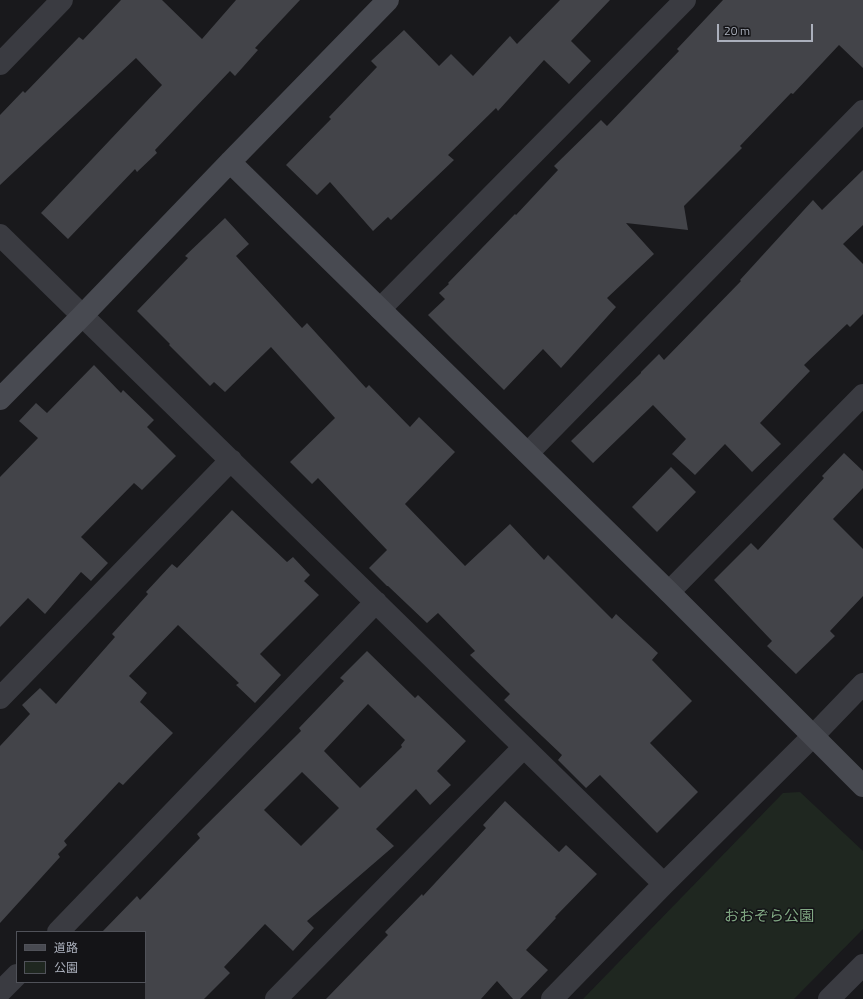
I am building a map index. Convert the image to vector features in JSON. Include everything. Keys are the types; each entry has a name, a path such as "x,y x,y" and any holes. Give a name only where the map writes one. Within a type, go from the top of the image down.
{"street":[{"path":"0,64 62,0"},
{"path":"0,400 388,0"},
{"path":"380,309 685,0"},
{"path":"528,453 863,111"},
{"path":"230,162 528,453 863,786"},
{"path":"0,235 664,884"},
{"path":"669,592 863,395"},
{"path":"0,698 230,460"},
{"path":"59,931 376,602"},
{"path":"552,999 863,684"},
{"path":"276,999 524,747"},
{"path":"829,999 863,965"},
{"path":"0,992 16,976"}],"green space":[{"name":"おおぞら公園","path":"800,792 863,851 863,929 794,999 583,999 783,793"}],"building":[{"path":"121,0 162,0 202,39 236,0 300,0 255,48 258,50 235,76 230,71 155,150 157,153 137,172 135,169 68,239 41,213 162,85 136,58 0,185 0,115 23,91 25,93 79,37 83,40"},
{"path":"560,0 610,0 571,41 591,61 569,84 544,60 498,111 496,108 448,155 454,160 391,220 388,217 373,231 330,182 317,195 286,165 331,119 329,117 377,67 371,61 404,30 439,66 451,54 473,76 510,36 517,44"},
{"path":"723,0 863,0 863,68 839,45 793,94 791,93 740,146 742,148 684,206 688,230 626,223 654,254 607,298 616,307 561,368 543,349 504,390 428,315 445,299 439,293 558,170 554,166 601,120 607,126 679,51 677,49"},
{"path":"863,170 863,225 843,244 863,264 863,314 850,327 847,324 804,365 810,371 760,423 781,444 752,472 725,444 695,475 672,454 686,439 653,405 593,463 571,441 659,354 664,360 741,281 740,280 813,200 822,210"},
{"path":"225,218 249,244 236,256 302,328 307,323 366,388 369,385 410,427 419,417 455,452 405,504 465,566 510,524 544,560 548,555 612,619 616,614 658,653 652,660 692,701 650,743 698,792 657,833 600,775 586,788 558,760 562,755 504,700 510,694 470,655 475,651 438,613 427,623 369,568 387,550 318,478 312,484 290,462 335,418 271,347 225,392 214,382 210,386 137,311 188,258 185,256"},
{"path":"94,365 121,393 123,390 154,420 147,427 176,456 142,490 134,483 81,537 108,563 91,581 81,572 45,614 28,598 0,627 0,477 38,438 19,421 36,403 47,413"},
{"path":"844,453 863,471 863,488 833,519 863,549 863,596 830,631 835,636 796,674 767,646 772,641 714,580 751,543 758,550 824,478 822,476"},
{"path":"671,467 696,492 657,532 632,507"},
{"path":"232,510 287,562 293,557 310,575 304,581 319,595 260,654 281,675 255,703 236,685 239,683 178,625 129,676 147,693 140,702 173,733 123,785 119,782 64,841 67,845 58,854 60,857 0,923 0,746 30,714 22,705 40,688 56,704 115,637 112,634 148,594 146,592 172,564 177,568"},
{"path":"367,651 415,698 418,695 466,741 437,771 451,785 430,805 416,789 376,829 394,846 307,921 314,928 293,951 265,924 224,967 230,973 204,999 145,999 146,931 103,931 137,896 140,900 200,838 197,834 301,731 299,728 344,681 340,678","holes":["368,704 405,740 401,745 402,747 360,788 324,751","302,772 339,808 301,846 264,810"]},
{"path":"505,801 559,852 566,845 597,874 555,917 556,918 526,950 548,970 520,999 513,999 497,981 481,999 326,999 388,935 385,932 422,894 423,896 486,828 483,825"}]}
